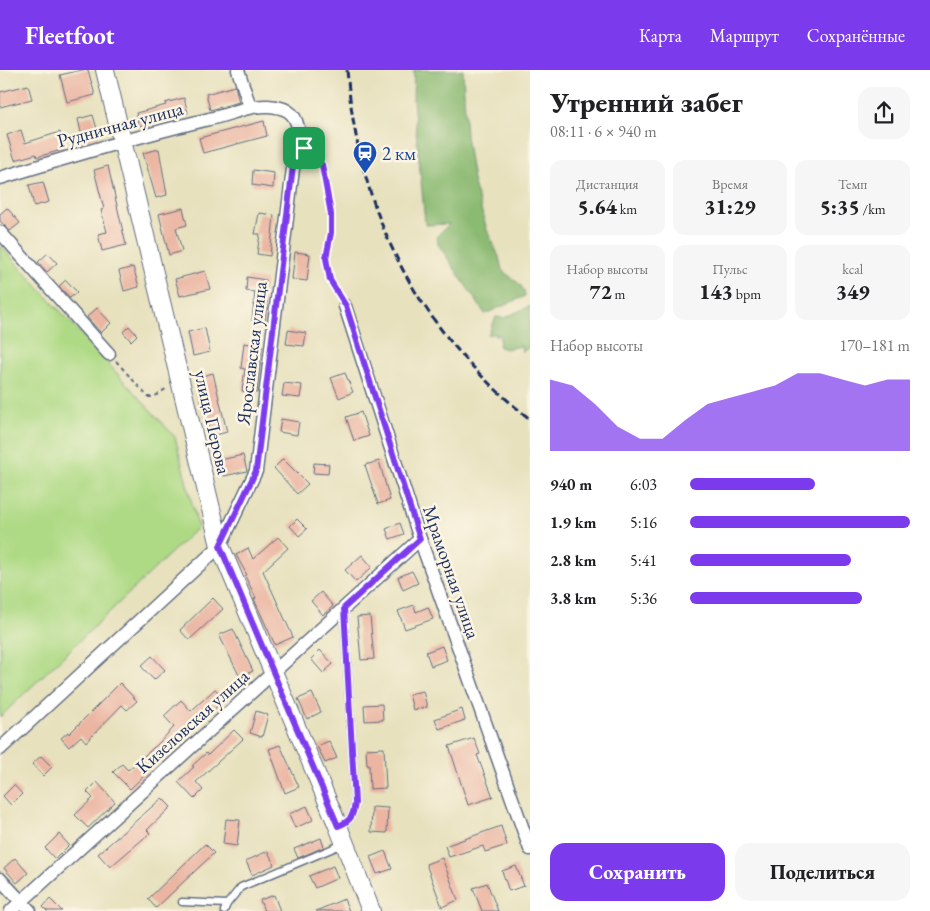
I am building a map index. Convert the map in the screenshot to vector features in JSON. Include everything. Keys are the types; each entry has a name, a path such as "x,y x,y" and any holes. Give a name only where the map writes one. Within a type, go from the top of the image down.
{"main road":[{"name":"улица Перова","path":"105,70 220,546 372,911"}],"street":[{"path":"238,70 250,107"},
{"name":"Ярославская улица","path":"0,749 220,546 256,471 298,128 294,115 288,110 268,106 250,107"},
{"name":"Рудничная улица","path":"0,178 123,140 250,107"},
{"path":"0,232 109,354"},
{"name":"Мраморная улица","path":"346,306 420,539 530,849"},
{"name":"Кизеловская улица","path":"11,911 25,906 272,674 420,539"},
{"path":"0,879 25,906"}],"lane":[{"path":"338,826 350,820 354,814 355,803 344,608"},
{"path":"224,911 227,904 242,887 254,880 344,843"},
{"path":"182,902 227,904"}],"path":[{"path":"296,141 322,165 331,214 331,233 326,258 330,280 346,306"},
{"path":"109,354 148,397 154,397 170,386"}],"green space":[{"path":"414,70 463,70 466,136 473,180 487,230 499,257 502,270 519,284 525,296 485,314 438,244 437,236 449,224 426,225 425,222 413,100"},
{"path":"0,245 175,437 198,527 0,717"},
{"path":"530,306 530,347 522,352 521,346 506,349 499,347 500,335 494,336 496,333 488,335 496,317 504,318"}],"building":[{"path":"88,70 95,95 67,102 60,75"},
{"path":"28,85 32,99 0,107 0,92"},
{"path":"235,86 239,102 210,110 206,94"},
{"path":"184,98 188,113 139,126 136,113"},
{"path":"93,115 99,136 83,141 78,119"},
{"path":"264,121 267,136 203,153 199,138"},
{"path":"21,130 25,143 60,132 65,149 37,157 36,154 15,160 7,135"},
{"path":"159,149 167,195 156,198 143,153"},
{"path":"108,166 126,245 102,251 98,234 107,232 101,210 104,209 94,170"},
{"path":"253,170 274,173 273,188 252,185"},
{"path":"43,182 49,202 34,206 29,185"},
{"path":"7,208 20,223 10,231 0,221 0,214"},
{"path":"183,208 187,225 176,228 182,251 169,255 159,214"},
{"path":"259,213 274,215 270,256 257,254 260,234 255,234"},
{"path":"295,252 310,254 307,281 292,279"},
{"path":"48,253 57,263 47,272 38,262"},
{"path":"133,267 139,287 124,291 119,271"},
{"path":"205,271 210,289 180,296 175,279"},
{"path":"247,277 266,280 263,301 267,301 265,323 252,321 255,292 246,291"},
{"path":"66,280 77,292 70,298 59,286"},
{"path":"97,308 111,323 101,333 87,317"},
{"path":"129,326 137,335 131,341 123,332"},
{"path":"205,328 210,352 193,356 188,332"},
{"path":"288,330 306,333 304,346 286,344"},
{"path":"244,343 262,346 257,393 242,391 245,369 241,368"},
{"path":"213,373 227,432 211,436 195,378"},
{"path":"345,373 353,392 339,398 331,378"},
{"path":"284,383 302,385 300,398 282,396"},
{"path":"361,412 369,436 354,441 346,417"},
{"path":"281,419 299,422 297,435 279,432"},
{"path":"243,455 247,471 224,476 220,460"},
{"path":"283,459 308,484 297,494 274,468"},
{"path":"379,461 390,500 378,504 365,465"},
{"path":"314,463 329,464 328,474 313,473"},
{"path":"297,519 307,529 299,536 290,526"},
{"path":"400,523 404,534 390,539 386,529"},
{"path":"278,537 288,548 263,571 293,637 275,645 254,599 256,598 245,576 247,575 236,555 248,548 253,559"},
{"path":"362,555 372,567 356,582 345,570"},
{"path":"412,571 418,583 403,590 398,577"},
{"path":"321,592 333,606 323,615 311,601"},
{"path":"213,598 223,609 189,640 180,630"},
{"path":"414,605 416,612 428,607 433,619 405,629 398,611"},
{"path":"370,616 374,659 361,660 357,617"},
{"path":"233,629 253,671 240,677 219,635"},
{"path":"442,646 447,660 431,666 426,652"},
{"path":"320,650 333,664 323,673 311,659"},
{"path":"152,656 165,670 154,680 141,666"},
{"path":"120,683 137,701 127,710 122,705 86,742 81,736 69,747 61,738 68,732 69,734"},
{"path":"215,689 225,699 130,789 113,772 122,764 128,770 159,743 174,727 164,716 181,700 191,711"},
{"path":"423,691 427,707 413,710 409,694"},
{"path":"312,693 321,712 307,719 298,699"},
{"path":"382,704 383,720 365,721 364,705"},
{"path":"462,709 465,720 439,729 435,719"},
{"path":"256,711 268,715 262,737 250,733"},
{"path":"234,730 243,739 196,782 203,790 194,799 178,782 206,753 208,755"},
{"path":"474,738 480,754 477,755 493,797 468,805 449,746"},
{"path":"329,741 337,758 325,763 317,746"},
{"path":"280,745 299,787 285,793 269,749"},
{"path":"384,748 386,788 370,789 366,749"},
{"path":"41,756 52,767 43,776 32,764"},
{"path":"97,782 115,802 88,828 75,815 93,798 87,792"},
{"path":"14,785 22,794 11,805 3,796"},
{"path":"162,798 171,807 147,830 150,833 110,867 98,854"},
{"path":"307,806 313,820 295,828 289,814"},
{"path":"372,807 388,808 387,833 371,832"},
{"path":"226,819 240,820 237,846 223,844"},
{"path":"501,826 507,845 485,852 483,846 449,857 445,846"},
{"path":"59,834 69,845 55,859 45,848"},
{"path":"321,838 324,847 298,858 294,849"},
{"path":"205,844 214,853 156,908 148,899"},
{"path":"268,851 274,865 252,875 246,861"},
{"path":"385,851 392,869 377,874 370,857"},
{"path":"15,858 28,873 17,883 4,868"},
{"path":"442,858 458,900 442,907 426,864"},
{"path":"333,866 338,878 315,888 309,876"},
{"path":"516,866 524,886 509,891 502,871"},
{"path":"487,883 498,911 482,911 473,888"},
{"path":"274,895 280,911 264,911 260,900"},
{"path":"50,899 62,911 47,911 43,907"},
{"path":"344,899 349,911 316,911"}],"railway":[{"path":"347,70 354,123 365,173 380,220 400,265 425,307 455,347 490,384 530,419"}],"place":[{"name":"2 км","path":"365,174"}],"route":[{"path":"296,141 304,148 322,165 331,214 331,233 326,258 330,280 346,306 420,539 344,608 355,803 354,814 350,820 338,826 272,674 220,546 256,471 296,141"}]}
